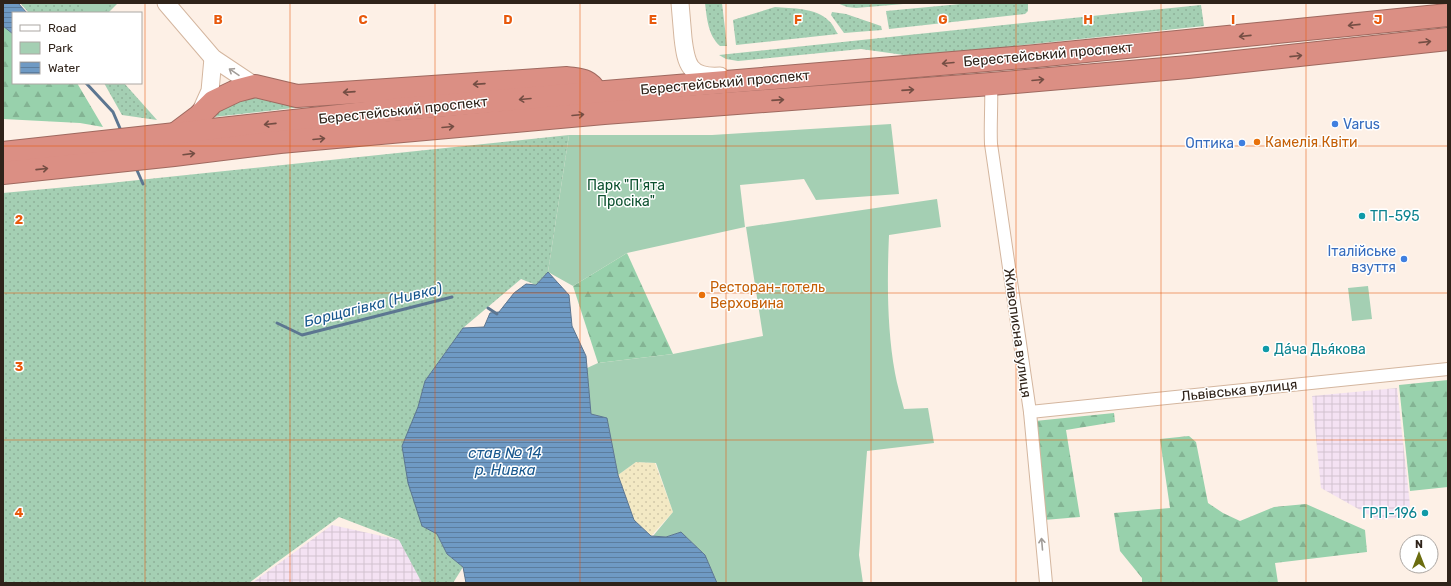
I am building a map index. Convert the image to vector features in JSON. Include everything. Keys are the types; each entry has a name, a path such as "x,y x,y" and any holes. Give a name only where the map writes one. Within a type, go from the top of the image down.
{"highway":[{"name":"Берестейський проспект","path":"149,148 172,135 402,109 1214,39 1448,15"},
{"name":"Берестейський проспект","path":"3,173 111,152 149,148 288,142 604,113 991,84 1188,67 1448,40"},
{"path":"172,135 199,116 213,102 236,91 255,86 297,96 567,78 585,81 592,86 596,92"},
{"name":"Берестейський проспект","path":"3,153 111,152"}],"main road":[{"path":"166,3 213,58 255,86"},
{"path":"680,3 685,56 689,65 694,71 700,74 712,77 870,66 888,68"},
{"path":"647,88 676,78 681,70 685,56"},
{"path":"199,116 210,91 213,58"}],"street":[{"name":"Живописна вулиця","path":"991,84 991,144 1030,412 1046,583"},
{"name":"Львівська вулиця","path":"1030,412 1448,369"}],"shaded area":[{"path":"1397,388 1410,505 1403,517 1378,520 1321,488 1312,396"},
{"path":"332,525 400,540 422,583 252,583"}],"green space":[{"path":"20,3 118,3 109,12 28,12"},
{"path":"77,3 106,3 109,7 104,12 85,12"},
{"path":"705,3 722,3 727,46 720,46 713,37 706,15"},
{"path":"837,3 915,3 856,8 847,7"},
{"path":"971,3 1028,3 1028,11 1025,14 889,29 886,11"},
{"path":"1201,5 1204,26 920,56 861,49 738,61 726,59 719,55 1033,22"},
{"path":"775,7 811,11 824,16 833,25 838,34 736,45 733,20"},
{"path":"832,12 846,14 881,26 882,30 844,33 831,15"},
{"path":"3,26 12,33 12,84 78,84 103,127 80,123 3,119"},
{"path":"105,84 125,84 157,120 122,115"},
{"path":"245,95 355,101 214,117 218,110"},
{"name":"Парк \"П'ята Просіка\"","path":"891,124 899,194 816,200 804,179 740,185 745,227 627,253 573,286 548,272 569,135 712,135"},
{"path":"569,135 548,272 536,285 521,279 463,328 425,381 418,407 422,526 437,534 447,554 463,567 453,583 422,583 399,540 339,517 249,583 3,583 3,193"},
{"path":"937,199 941,227 889,235 888,270 890,339 899,391 904,409 928,408 934,443 867,451 859,555 863,583 717,583 705,555 681,532 666,537 653,536 673,512 656,463 636,462 618,475 607,418 591,414 587,368 598,363 673,354 763,336 746,227"},
{"path":"627,253 673,354 598,363 573,286"},
{"path":"1368,286 1372,319 1352,321 1348,288"},
{"path":"1448,380 1448,487 1410,491 1399,385"},
{"path":"1114,413 1115,422 1066,430 1080,517 1044,520 1035,421"},
{"path":"1189,436 1196,442 1208,503 1223,513 1240,521 1274,507 1306,504 1365,530 1367,552 1275,563 1278,583 1142,583 1142,578 1120,551 1114,513 1170,508 1160,439"}],"sand":[{"path":"636,462 655,463 673,512 651,536 634,520 618,475"}],"water":[{"path":"3,3 18,3 26,12 12,12 12,33 3,26"},
{"name":"став № 14 р. Нивка","path":"548,272 569,295 572,326 586,356 591,414 607,418 618,475 634,520 651,536 666,537 681,532 705,555 717,583 466,583 463,567 447,554 437,534 422,526 408,483 402,446 418,407 425,381 463,328 484,327 490,313 499,312 514,293 526,284 536,285"}],"waterway":[{"name":"Борщагівка (Нивка)","path":"87,84 113,112 122,133"},
{"name":"Борщагівка (Нивка)","path":"136,168 143,184"},
{"name":"Борщагівка (Нивка)","path":"277,323 302,335 452,297"},
{"name":"Борщагівка (Нивка)","path":"488,308 497,314"}],"place":[{"name":"Varus","path":"1335,124"},
{"name":"Камелія Квіти","path":"1257,142"},
{"name":"Оптика","path":"1242,143"},
{"name":"ТП-595","path":"1362,216"},
{"name":"Італійське взуття","path":"1404,259"},
{"name":"Ресторан-готель Верховина","path":"702,295"},
{"name":"Да́ча Дья́кова","path":"1266,349"},
{"name":"ГРП-196","path":"1425,513"}]}
